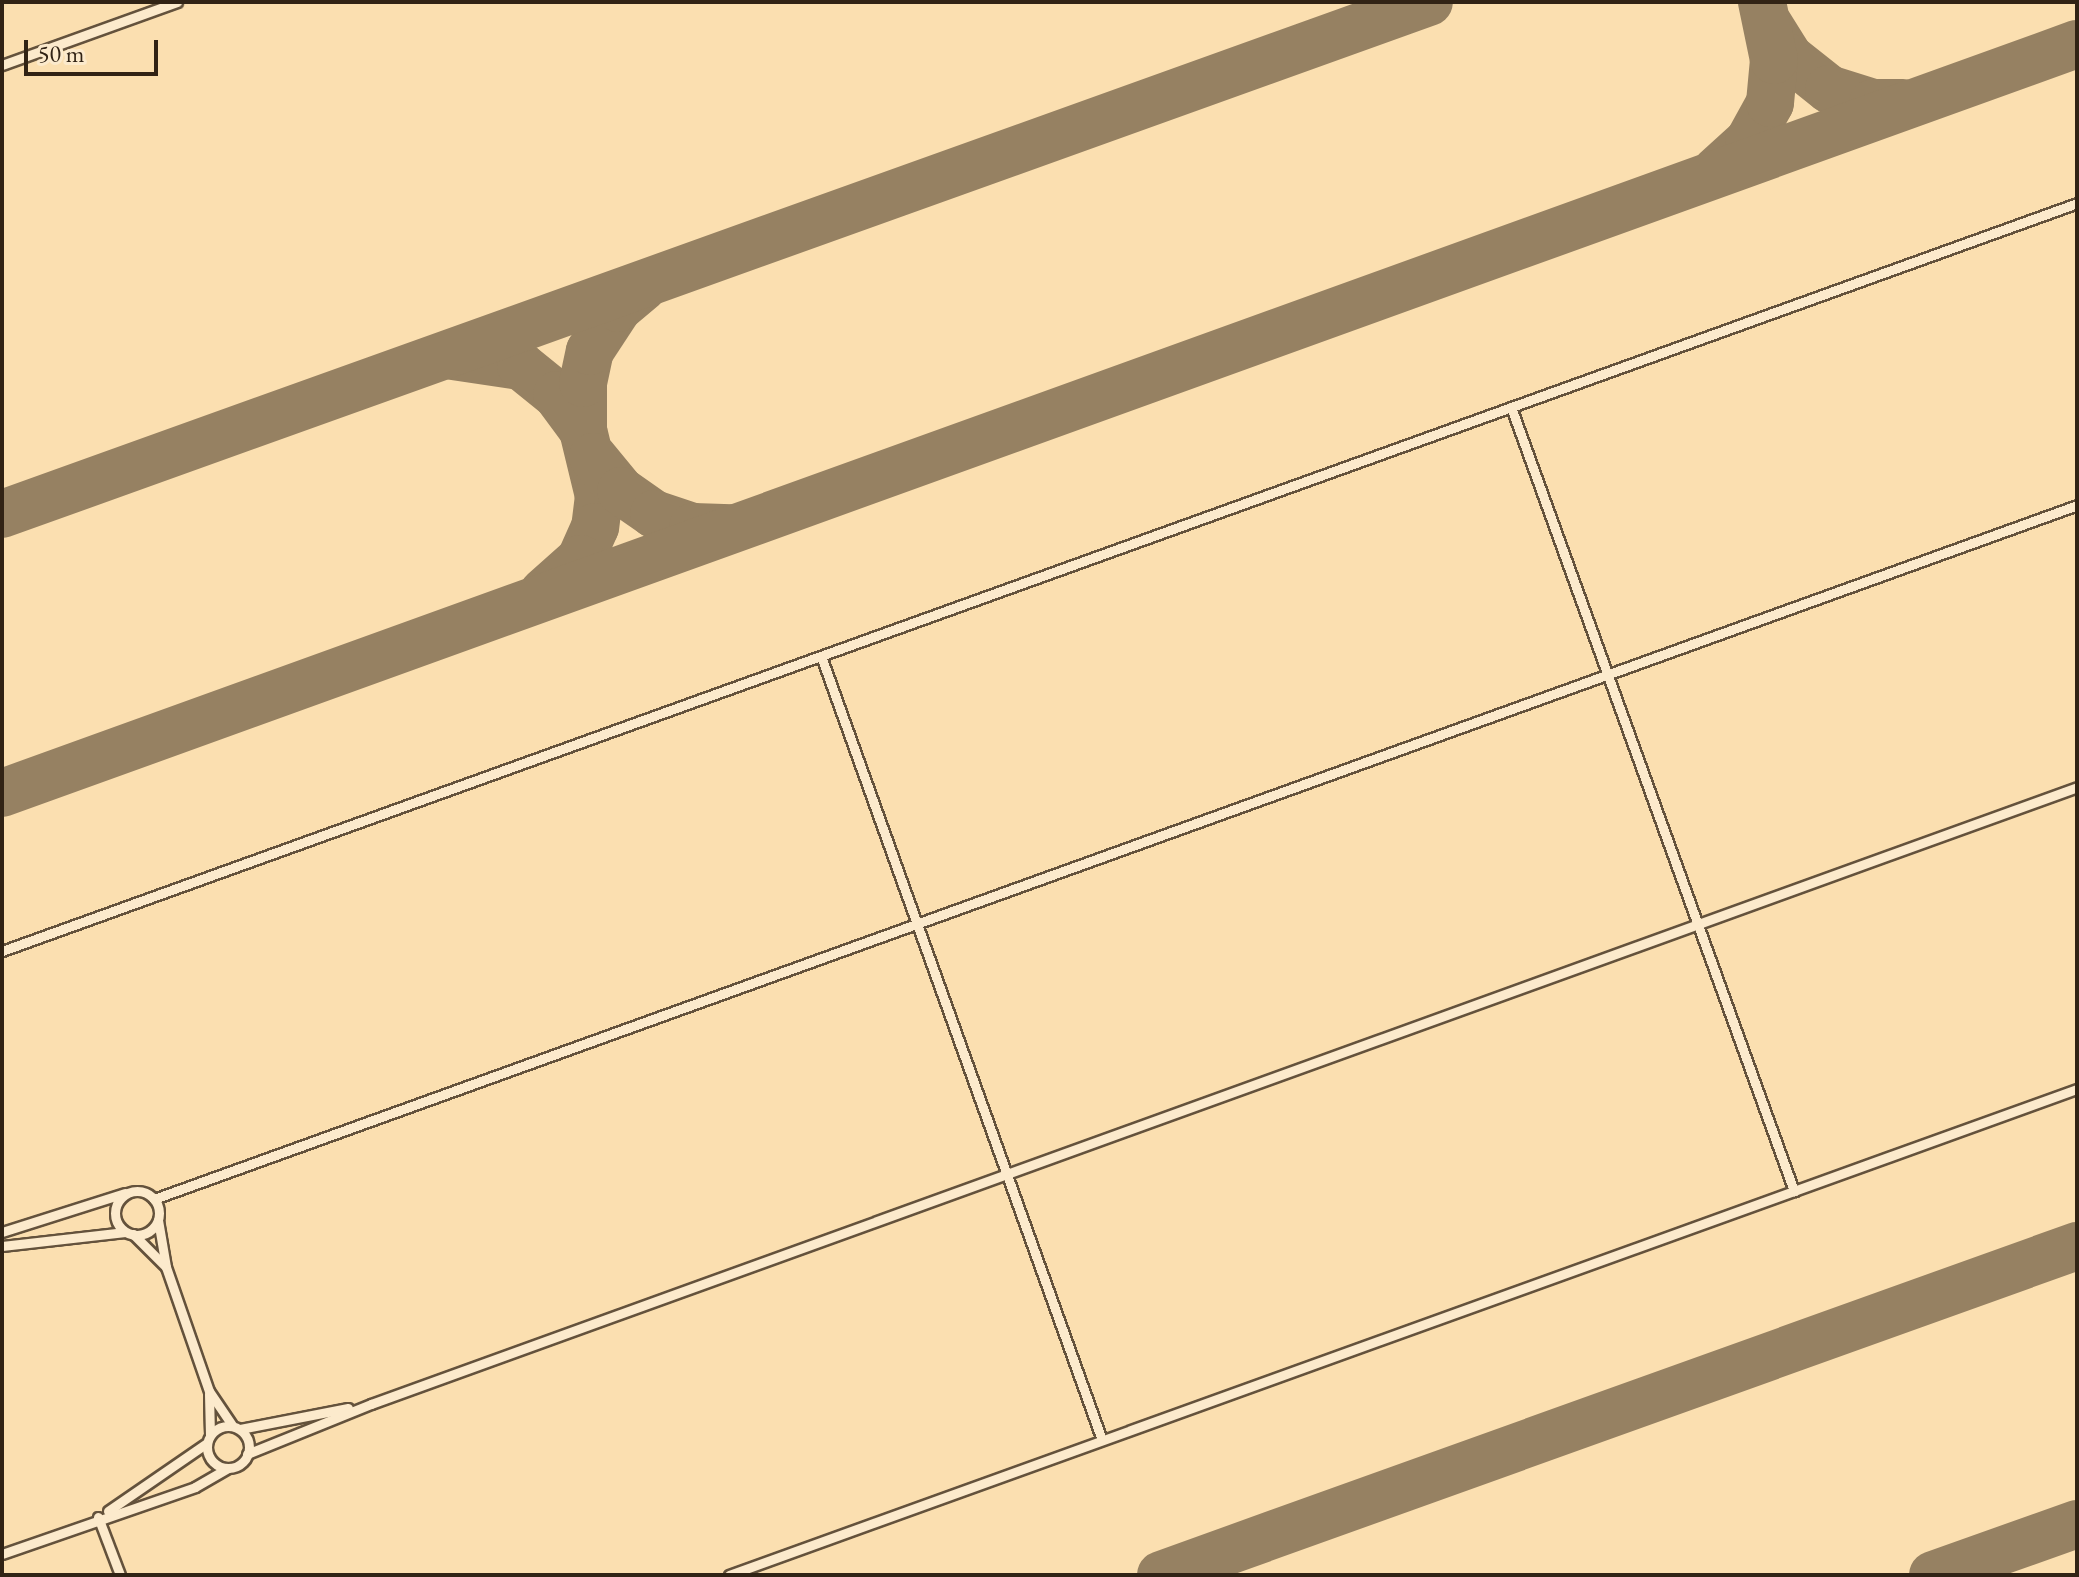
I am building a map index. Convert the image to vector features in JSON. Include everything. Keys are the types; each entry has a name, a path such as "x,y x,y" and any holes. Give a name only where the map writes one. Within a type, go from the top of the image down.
{"lane":[{"path":"2,65 177,2"},
{"path":"2,951 2077,203"},
{"path":"1511,407 1794,1191"},
{"path":"154,1199 2077,505"},
{"path":"821,656 1102,1440"},
{"path":"2,1554 98,1517 195,1487 247,1454 371,1404 2077,787"},
{"path":"729,1575 2077,1089"},
{"path":"2,1232 128,1192 142,1191 154,1199 166,1267 209,1391 248,1440 247,1454"},
{"path":"128,1192 115,1211 129,1233 166,1267"},
{"path":"2,1246 148,1231 158,1220"},
{"path":"209,1391 208,1439 214,1463 228,1468"},
{"path":"98,1517 208,1439 236,1427 371,1404"},
{"path":"98,1517 120,1575"}],"taxiway":[{"path":"2,514 1429,2"},
{"path":"1716,171 1749,141 1770,103 1774,60 1762,2"},
{"path":"1769,25 1790,58 1829,89 1873,103 1903,103"},
{"path":"2,793 2077,44"},
{"path":"583,430 583,383 590,351 618,308 643,287"},
{"path":"453,356 521,366 557,395 583,430 599,496 595,527 581,559 544,592"},
{"path":"593,457 621,491 654,514 693,527 731,528"},
{"path":"1161,1575 2077,1246"},
{"path":"1933,1575 2077,1524"}]}
